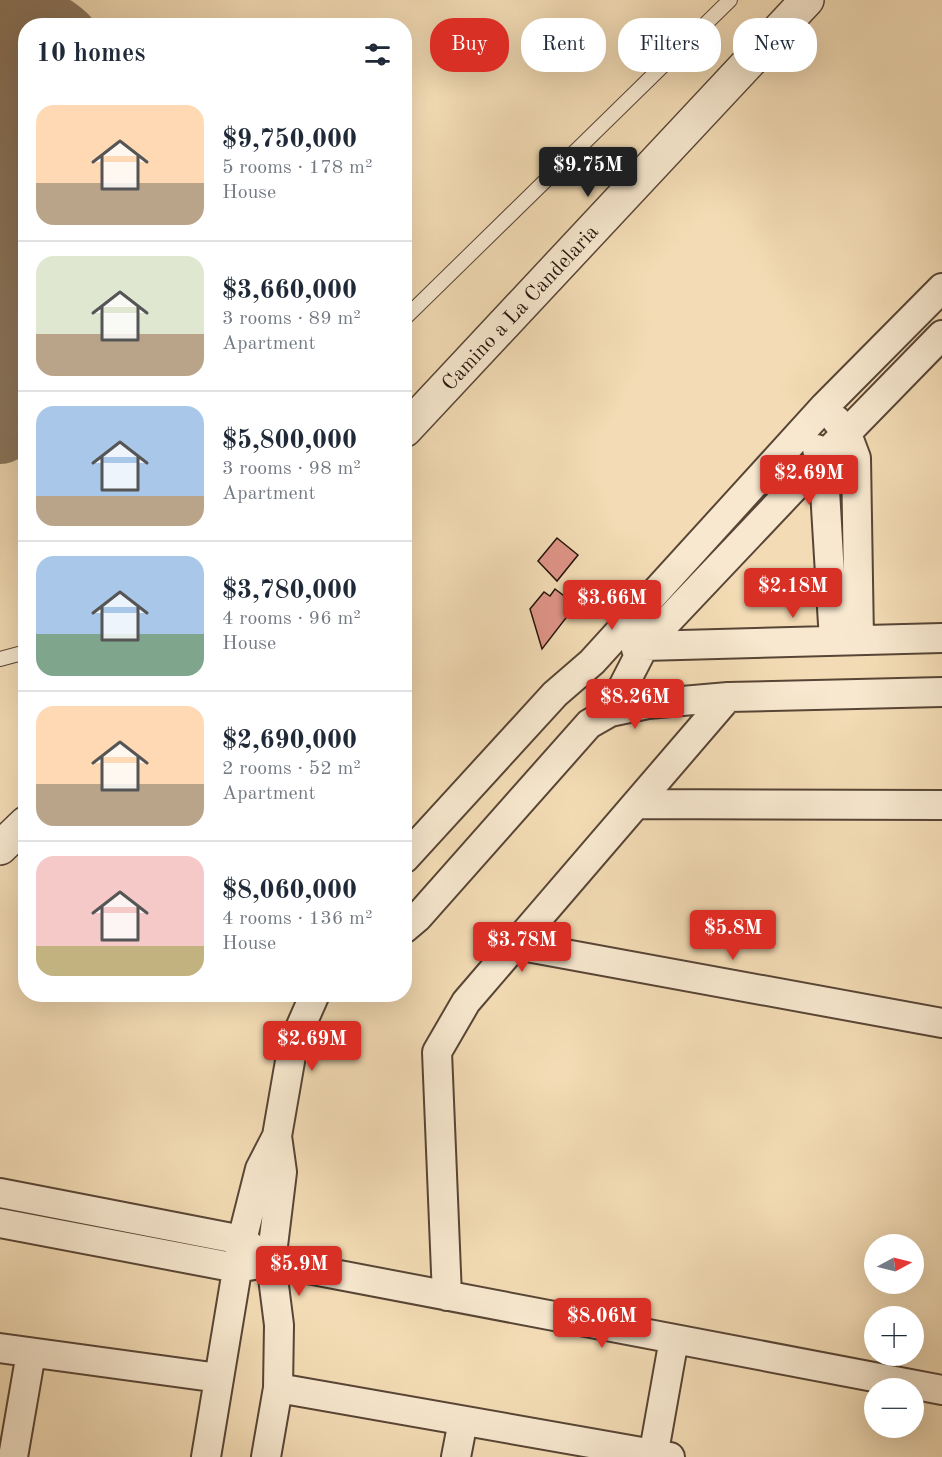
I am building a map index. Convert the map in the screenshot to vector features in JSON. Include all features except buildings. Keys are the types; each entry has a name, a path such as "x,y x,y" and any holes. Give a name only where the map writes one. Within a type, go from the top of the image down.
{"street":[{"name":"Camino a La Candelaria","path":"412,423 807,0"},
{"path":"412,850 555,694 592,662 825,406 942,288"},
{"path":"610,712 645,646 823,457 942,335"},
{"path":"825,406 847,434 856,458 858,479 847,641"},
{"path":"802,431 823,457 847,641"},
{"path":"592,662 645,646 942,638"},
{"path":"412,922 589,724 610,712 648,704 728,697 942,692"},
{"path":"447,1296 437,1052 466,1002 728,697"},
{"path":"636,804 942,805"},
{"path":"0,848 18,831"},
{"path":"516,945 942,1023"},
{"path":"266,1457 278,1388 279,1324 271,1262 282,1172 278,1136 293,1044 311,1002"},
{"path":"206,1457 240,1254 260,1168 278,1136"},
{"path":"0,1193 271,1262 942,1390"},
{"path":"0,1223 240,1254"},
{"path":"278,1388 659,1456 674,1339"},
{"path":"0,1348 219,1378"},
{"path":"13,1457 31,1353"},
{"path":"456,1457 463,1420"}],"lane":[{"path":"412,311 730,0"},
{"path":"0,659 18,654"}],"taxiway":[{"path":"0,184 3,152 13,104"},
{"path":"0,203 0,223 18,359"},
{"path":"0,429 18,389"}],"runway":[{"path":"0,136 18,94"}]}
